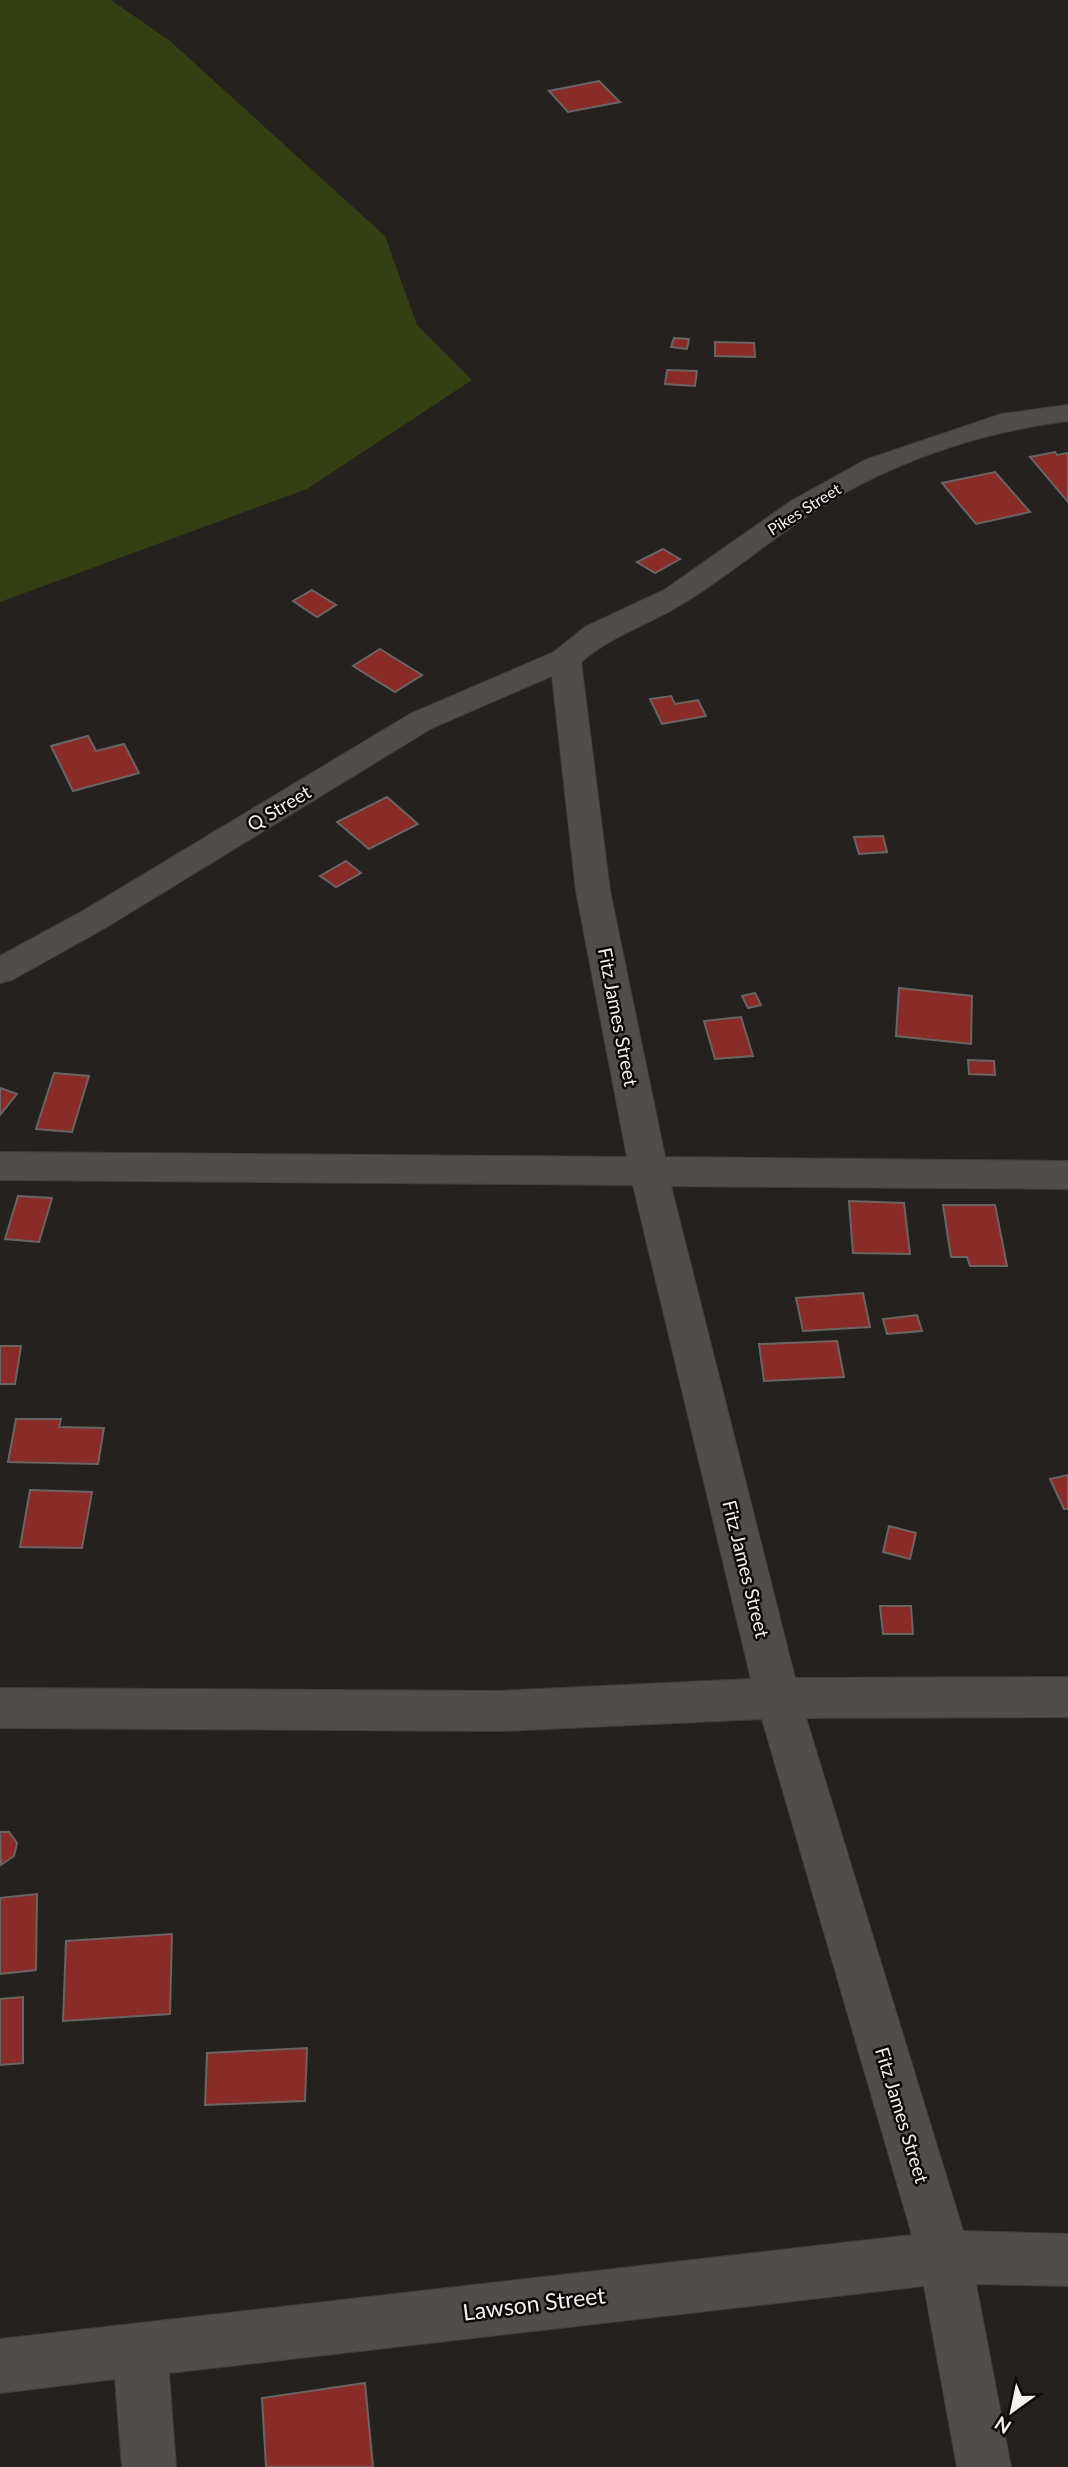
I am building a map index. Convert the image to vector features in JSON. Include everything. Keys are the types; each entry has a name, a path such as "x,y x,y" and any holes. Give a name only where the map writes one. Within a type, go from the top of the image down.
{"street":[{"name":"Pikes Street","path":"565,659 596,634 675,596 801,507 875,466 1011,420 1068,413"},
{"name":"Q Street","path":"0,971 93,920 421,721 565,659"},
{"name":"Fitz James Street","path":"565,659 593,891 649,1172 778,1698 944,2257 985,2467"},
{"path":"0,1166 1068,1175"},
{"path":"0,1708 500,1711 778,1698 1068,1697"},
{"name":"Lawson Street","path":"0,2366 944,2257 1068,2260"},
{"path":"140,2350 149,2467"}],"green space":[{"path":"0,0 111,0 170,41 385,236 417,325 472,380 307,489 0,602"}],"building":[{"path":"599,81 620,102 568,112 549,91"},
{"path":"674,338 689,339 687,349 671,347"},
{"path":"715,342 754,343 755,357 715,356"},
{"path":"667,370 697,371 695,386 665,384"},
{"path":"1055,452 1057,455 1068,453 1068,502 1030,457"},
{"path":"995,472 1030,512 976,524 942,483"},
{"path":"663,549 680,559 655,573 637,562"},
{"path":"312,590 336,605 317,617 293,601"},
{"path":"380,649 422,675 395,692 353,666"},
{"path":"671,696 675,704 698,700 706,716 662,724 650,699"},
{"path":"88,736 96,751 124,744 139,773 73,791 51,746"},
{"path":"387,797 418,824 369,849 337,822"},
{"path":"883,836 887,852 859,854 854,837"},
{"path":"346,861 361,873 336,887 320,876"},
{"path":"899,988 972,996 971,1044 896,1036"},
{"path":"755,993 761,1005 748,1008 742,996"},
{"path":"741,1017 753,1056 715,1059 704,1021"},
{"path":"968,1060 994,1061 995,1075 969,1074"},
{"path":"54,1073 89,1076 72,1132 36,1129"},
{"path":"0,1088 17,1094 0,1115"},
{"path":"18,1196 52,1198 39,1242 5,1239"},
{"path":"849,1201 904,1203 910,1254 853,1253"},
{"path":"943,1205 995,1205 1007,1266 970,1266 967,1257 951,1257"},
{"path":"863,1293 870,1327 803,1331 796,1298"},
{"path":"917,1315 922,1331 887,1334 883,1319"},
{"path":"837,1341 844,1377 764,1381 759,1344"},
{"path":"0,1346 21,1346 15,1384 0,1384"},
{"path":"16,1419 61,1419 59,1427 104,1428 98,1464 8,1462"},
{"path":"1068,1475 1068,1509 1064,1509 1050,1479"},
{"path":"30,1490 92,1492 82,1548 20,1547"},
{"path":"889,1526 916,1533 910,1559 883,1552"},
{"path":"880,1606 911,1606 913,1634 883,1634"},
{"path":"0,1832 9,1832 17,1843 14,1856 1,1865"},
{"path":"37,1894 36,1970 0,1974 0,1898"},
{"path":"172,1934 170,2014 63,2021 66,1941"},
{"path":"23,1997 23,2063 0,2065 0,1999"},
{"path":"307,2048 305,2101 205,2105 207,2053"},
{"path":"365,2383 373,2467 266,2467 262,2398"}]}
